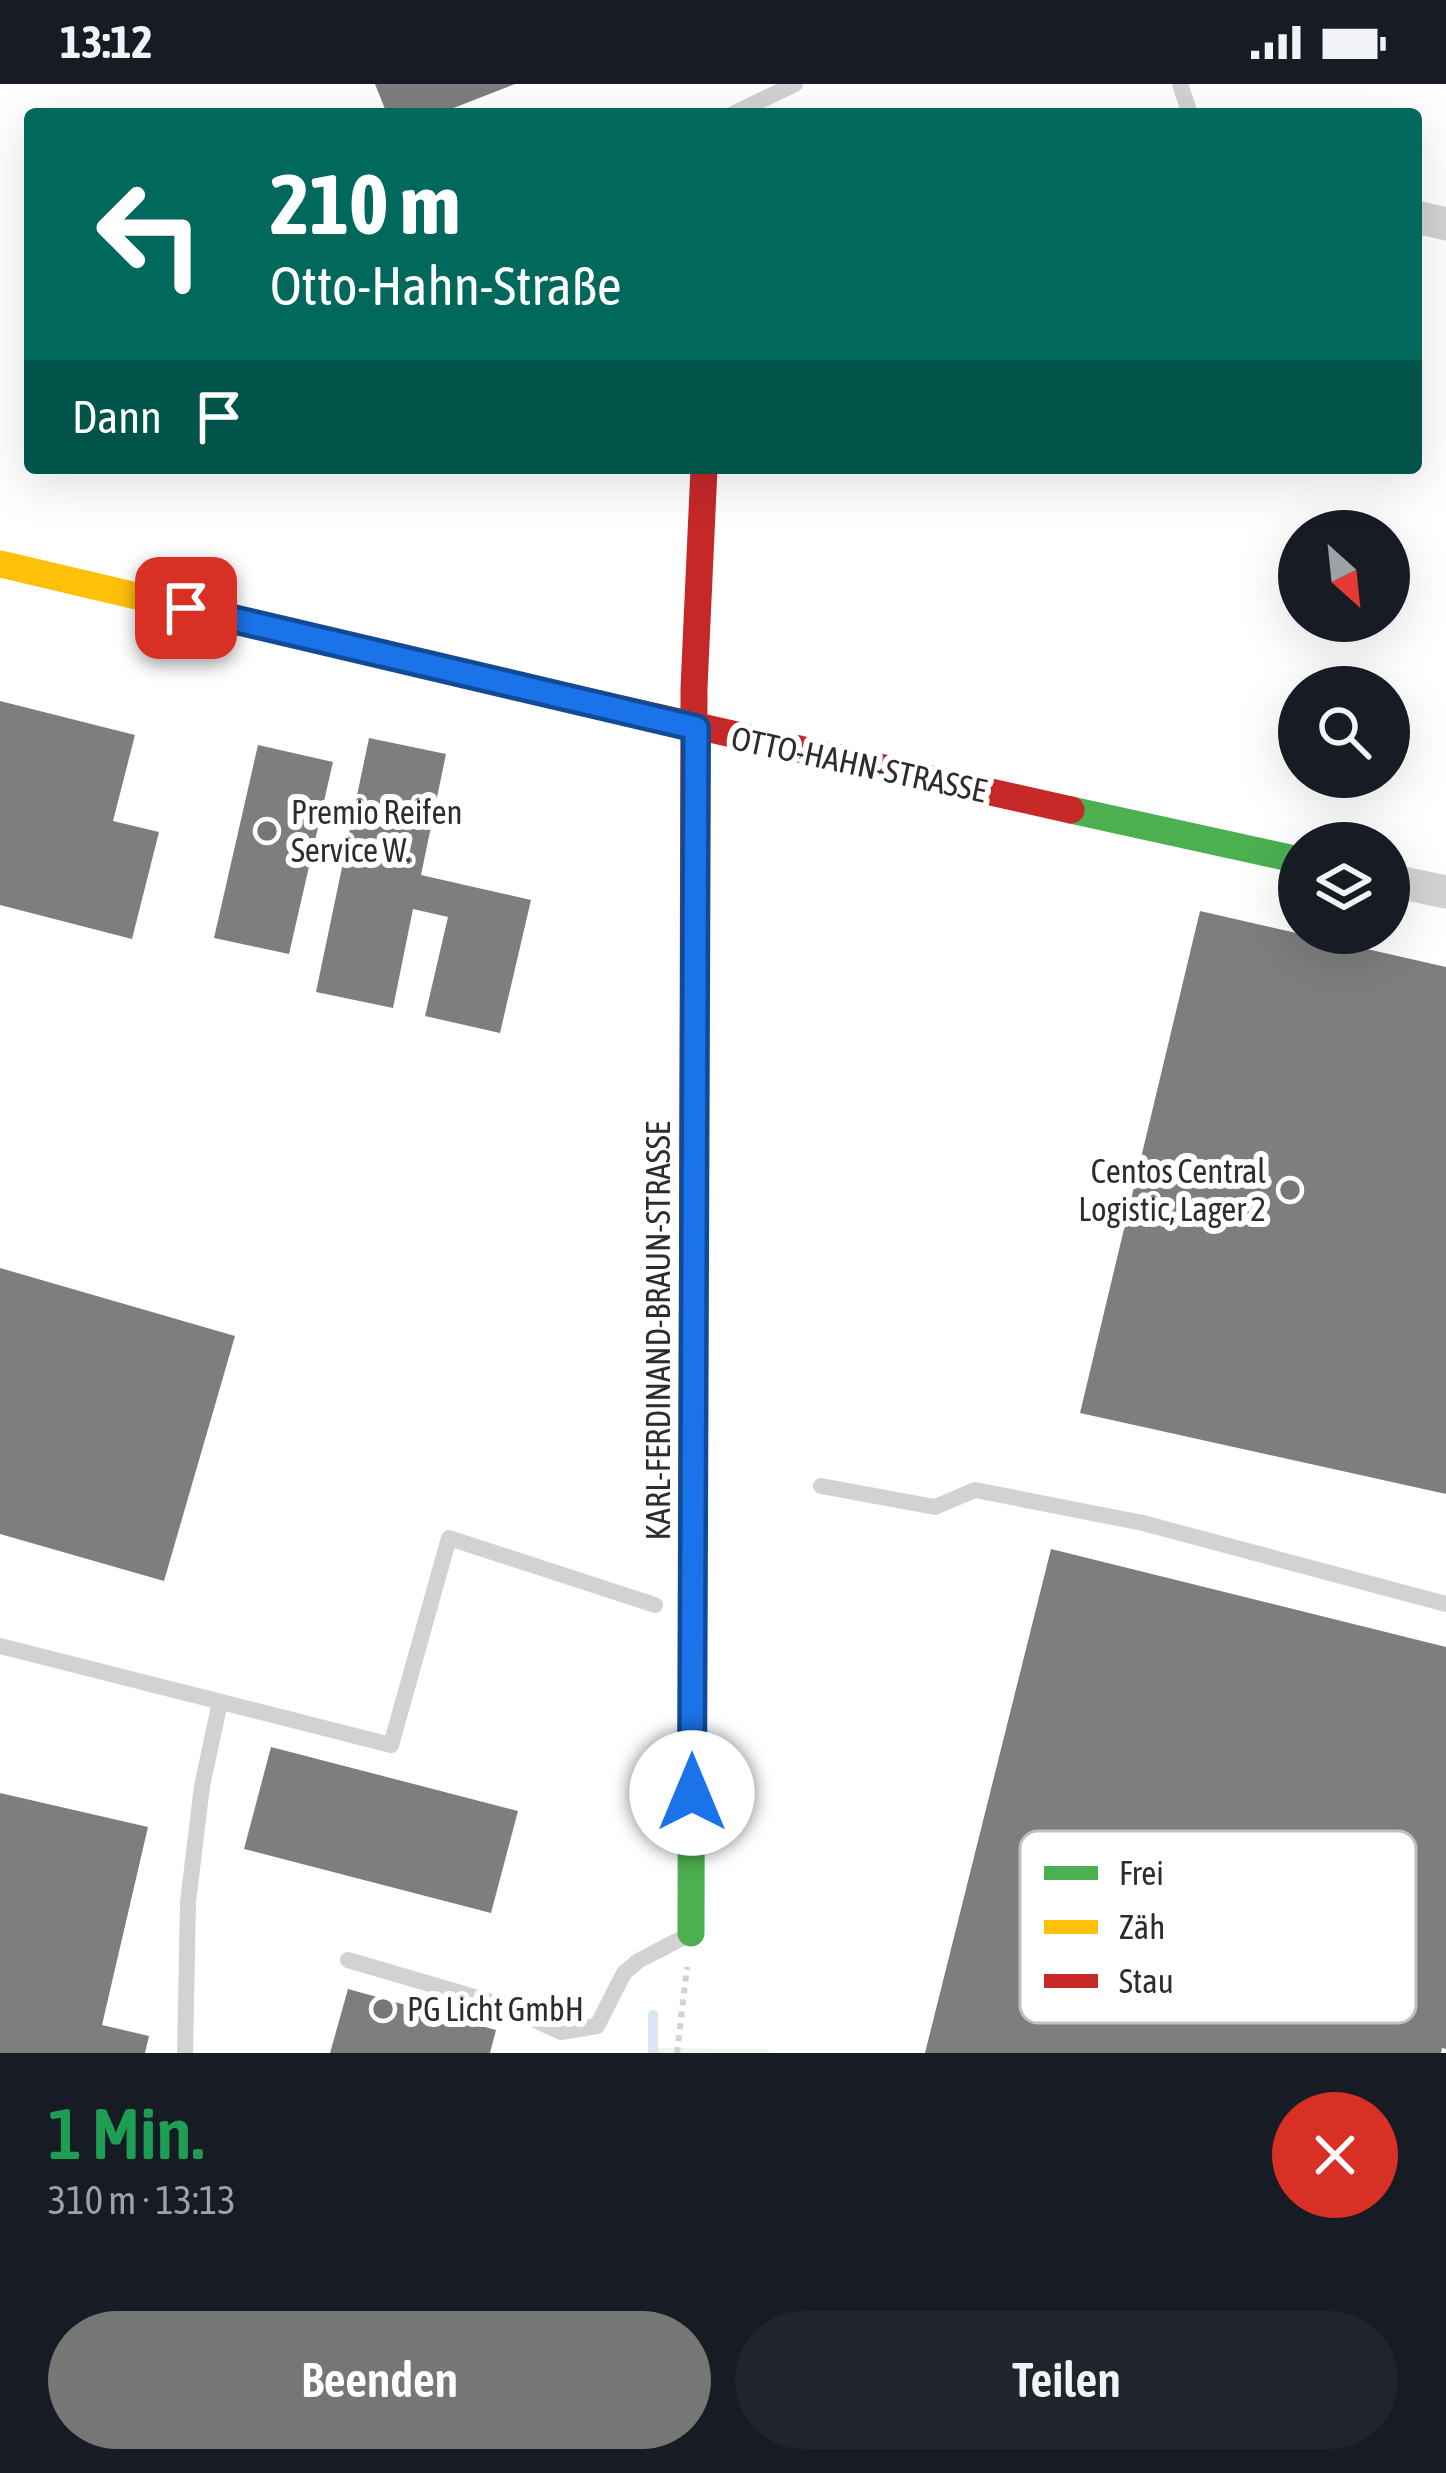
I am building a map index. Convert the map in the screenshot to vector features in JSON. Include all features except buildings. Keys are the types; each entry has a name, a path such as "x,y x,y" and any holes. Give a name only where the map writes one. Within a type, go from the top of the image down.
{"street":[{"name":"KARL-FERDINAND-BRAUN-STRASSE","path":"691,1933 694,688 704,474"},
{"name":"OTTO-HAHN-STRASSE","path":"0,564 696,728 1278,855"},
{"path":"1410,884 1446,892"}],"lane":[{"path":"745,108 795,84"},
{"path":"821,1486 935,1507 975,1490 1143,1523 1446,1604"},
{"path":"0,1646 391,1744 449,1538 655,1605"},
{"path":"185,2053 188,1903 202,1786 220,1702"},
{"path":"348,1960 505,2006 561,2032 597,2026 624,1973 691,1933"}],"path":[{"path":"677,2053 691,1933"}],"shaded area":[{"path":"655,2048 769,2049 768,2053 655,2053"}],"waterway":[{"path":"653,2015 653,2053"}],"traffic: fast":[{"path":"1071,810 1278,855"},
{"path":"691,1933 692,1476"}],"traffic: slow":[{"path":"0,564 510,684"}],"traffic: jam":[{"path":"692,1476 694,688 704,474"},
{"path":"510,684 1071,810"}],"place":[{"name":"Premio Reifen Service W.","path":"267,831"},
{"name":"Centos Central Logistic, Lager 2","path":"1290,1190"},
{"name":"PG Licht GmbH","path":"383,2009"}],"route":[{"path":"186,608 696,728 692,1793"}]}
